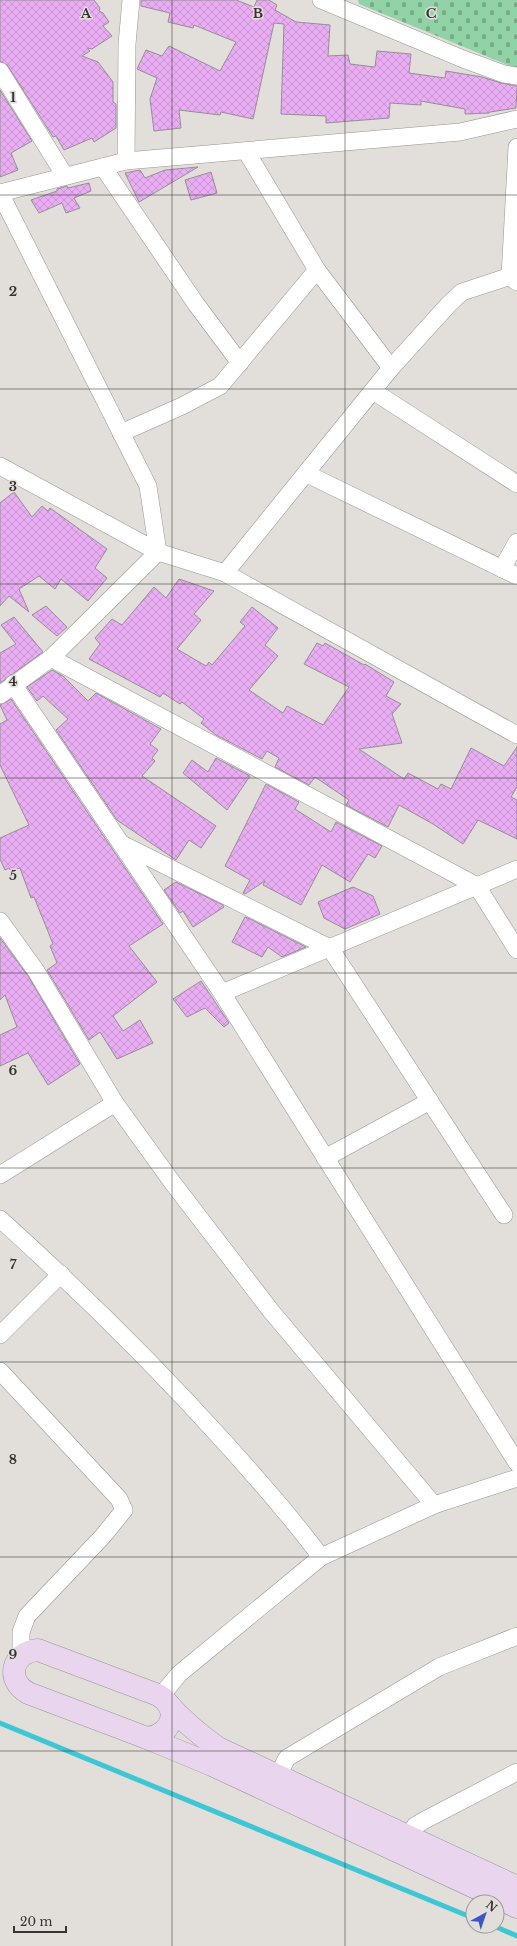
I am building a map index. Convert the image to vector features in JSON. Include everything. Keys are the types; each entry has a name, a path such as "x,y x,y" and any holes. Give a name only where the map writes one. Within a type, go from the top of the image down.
{"street":[{"path":"126,161 127,44 131,0"},
{"path":"321,0 463,59 504,74 517,76"},
{"path":"0,71 65,176"},
{"path":"158,552 148,486 0,193 126,161 460,132 517,119"},
{"path":"225,573 307,474 391,368 449,304 462,292 515,278 517,147"},
{"path":"246,151 317,270 391,368"},
{"path":"103,167 196,304 240,363"},
{"path":"122,433 182,406 220,386 317,270"},
{"path":"372,391 517,484"},
{"path":"0,466 158,552 225,573 517,735"},
{"path":"307,474 517,576"},
{"path":"502,569 517,542"},
{"path":"0,695 13,684 51,658 158,552"},
{"path":"51,658 477,886 517,950"},
{"path":"13,684 222,994 517,1463"},
{"path":"120,843 330,948 504,1215"},
{"path":"222,994 517,869"},
{"path":"0,921 36,972 114,1103 172,1182 271,1311 434,1506"},
{"path":"325,1158 430,1101"},
{"path":"0,1175 114,1103"},
{"path":"0,1219 61,1274 174,1386 290,1516 321,1557"},
{"path":"0,1335 61,1274"},
{"path":"0,1371 119,1499 124,1510 103,1536 27,1616 13,1658 14,1678 22,1690"},
{"path":"164,1700 179,1674 321,1557 434,1506 517,1478"},
{"path":"278,1775 287,1758 439,1667 517,1636"},
{"path":"13,1658 31,1651 45,1652 164,1700 191,1728 218,1748 278,1775 517,1907"},
{"path":"0,1684 22,1690 147,1738 405,1844 517,1887"},
{"path":"147,1738 161,1734 170,1724 172,1717 164,1700"},
{"path":"405,1844 415,1826 517,1772"}],"green space":[{"path":"358,0 517,0 517,69 359,4"}],"building":[{"path":"0,0 94,0 100,8 99,11 103,13 109,22 103,26 112,36 92,49 87,48 90,51 82,56 98,62 113,82 113,102 116,104 116,128 94,142 92,138 64,150 56,136 53,137 8,66 0,61"},
{"path":"141,0 236,0 254,7 257,0 269,0 277,5 275,10 296,22 330,25 328,56 348,55 350,64 375,67 377,51 411,54 409,73 445,78 446,71 482,77 517,86 516,108 489,113 465,114 465,109 421,101 421,105 390,103 389,118 326,123 326,116 281,114 284,24 274,23 253,119 221,112 220,115 179,110 181,128 154,131 150,99 157,78 137,69 146,50 162,56 169,46 220,71 236,42 194,25 193,28 168,22 170,13 141,6"},
{"path":"0,90 32,141 11,153 18,170 0,177"},
{"path":"198,167 139,202 125,173 140,170 145,178 165,170"},
{"path":"211,172 217,193 191,200 185,180"},
{"path":"89,183 91,191 74,198 80,208 66,213 62,203 39,213 31,200 67,186 68,188"},
{"path":"14,492 32,517 42,506 48,511 50,508 107,549 95,568 107,578 88,601 61,579 55,589 39,576 19,589 29,612 9,596 0,606 0,503"},
{"path":"179,579 214,591 194,614 201,620 177,649 206,666 209,662 212,665 245,626 240,622 252,607 278,628 265,645 278,656 249,690 283,713 287,706 323,725 349,687 304,664 317,643 323,646 325,643 364,665 365,664 394,682 386,696 401,704 392,714 402,743 359,749 404,779 408,773 438,789 441,784 451,789 471,748 504,766 517,747 517,787 511,797 517,800 517,839 478,820 463,844 433,824 399,805 388,827 346,805 349,800 315,777 309,785 275,767 279,758 267,751 262,759 216,735 201,723 204,719 182,702 180,704 163,693 160,697 89,659 100,644 95,638 112,619 122,625 154,587 166,598"},
{"path":"46,606 67,627 57,636 32,615"},
{"path":"14,617 43,652 0,683 0,653 16,644 1,625"},
{"path":"52,670 63,676 88,701 96,693 161,729 150,744 158,750 152,758 155,761 142,776 216,826 201,848 189,840 176,860 117,820 56,730 68,719 43,696 37,701 27,687"},
{"path":"11,699 163,924 129,946 157,982 113,1016 123,1031 140,1020 153,1043 117,1059 100,1032 89,1040 47,970 57,963 50,946 53,944 34,897 31,898 20,868 11,871 9,868 5,870 0,859 0,838 29,825 0,765 0,724 7,720 0,705"},
{"path":"216,758 250,776 227,810 183,773 192,760 208,772"},
{"path":"266,784 299,802 295,809 331,832 336,822 382,846 375,858 368,854 350,882 322,865 301,905 263,885 265,881 245,894 243,893 250,880 225,866"},
{"path":"176,882 223,905 224,907 193,927 183,911 180,913 164,890"},
{"path":"353,887 373,896 380,914 345,929 324,918 318,902"},
{"path":"245,917 306,947 282,957 268,947 262,957 232,942"},
{"path":"0,938 28,976 80,1064 48,1085 28,1053 0,1066 0,1035 17,1027 5,995 0,1000"},
{"path":"201,981 229,1023 224,1027 205,1008 187,1017 173,999"}],"waterway":[{"path":"0,1723 465,1915"},
{"path":"505,1931 517,1936"}]}
